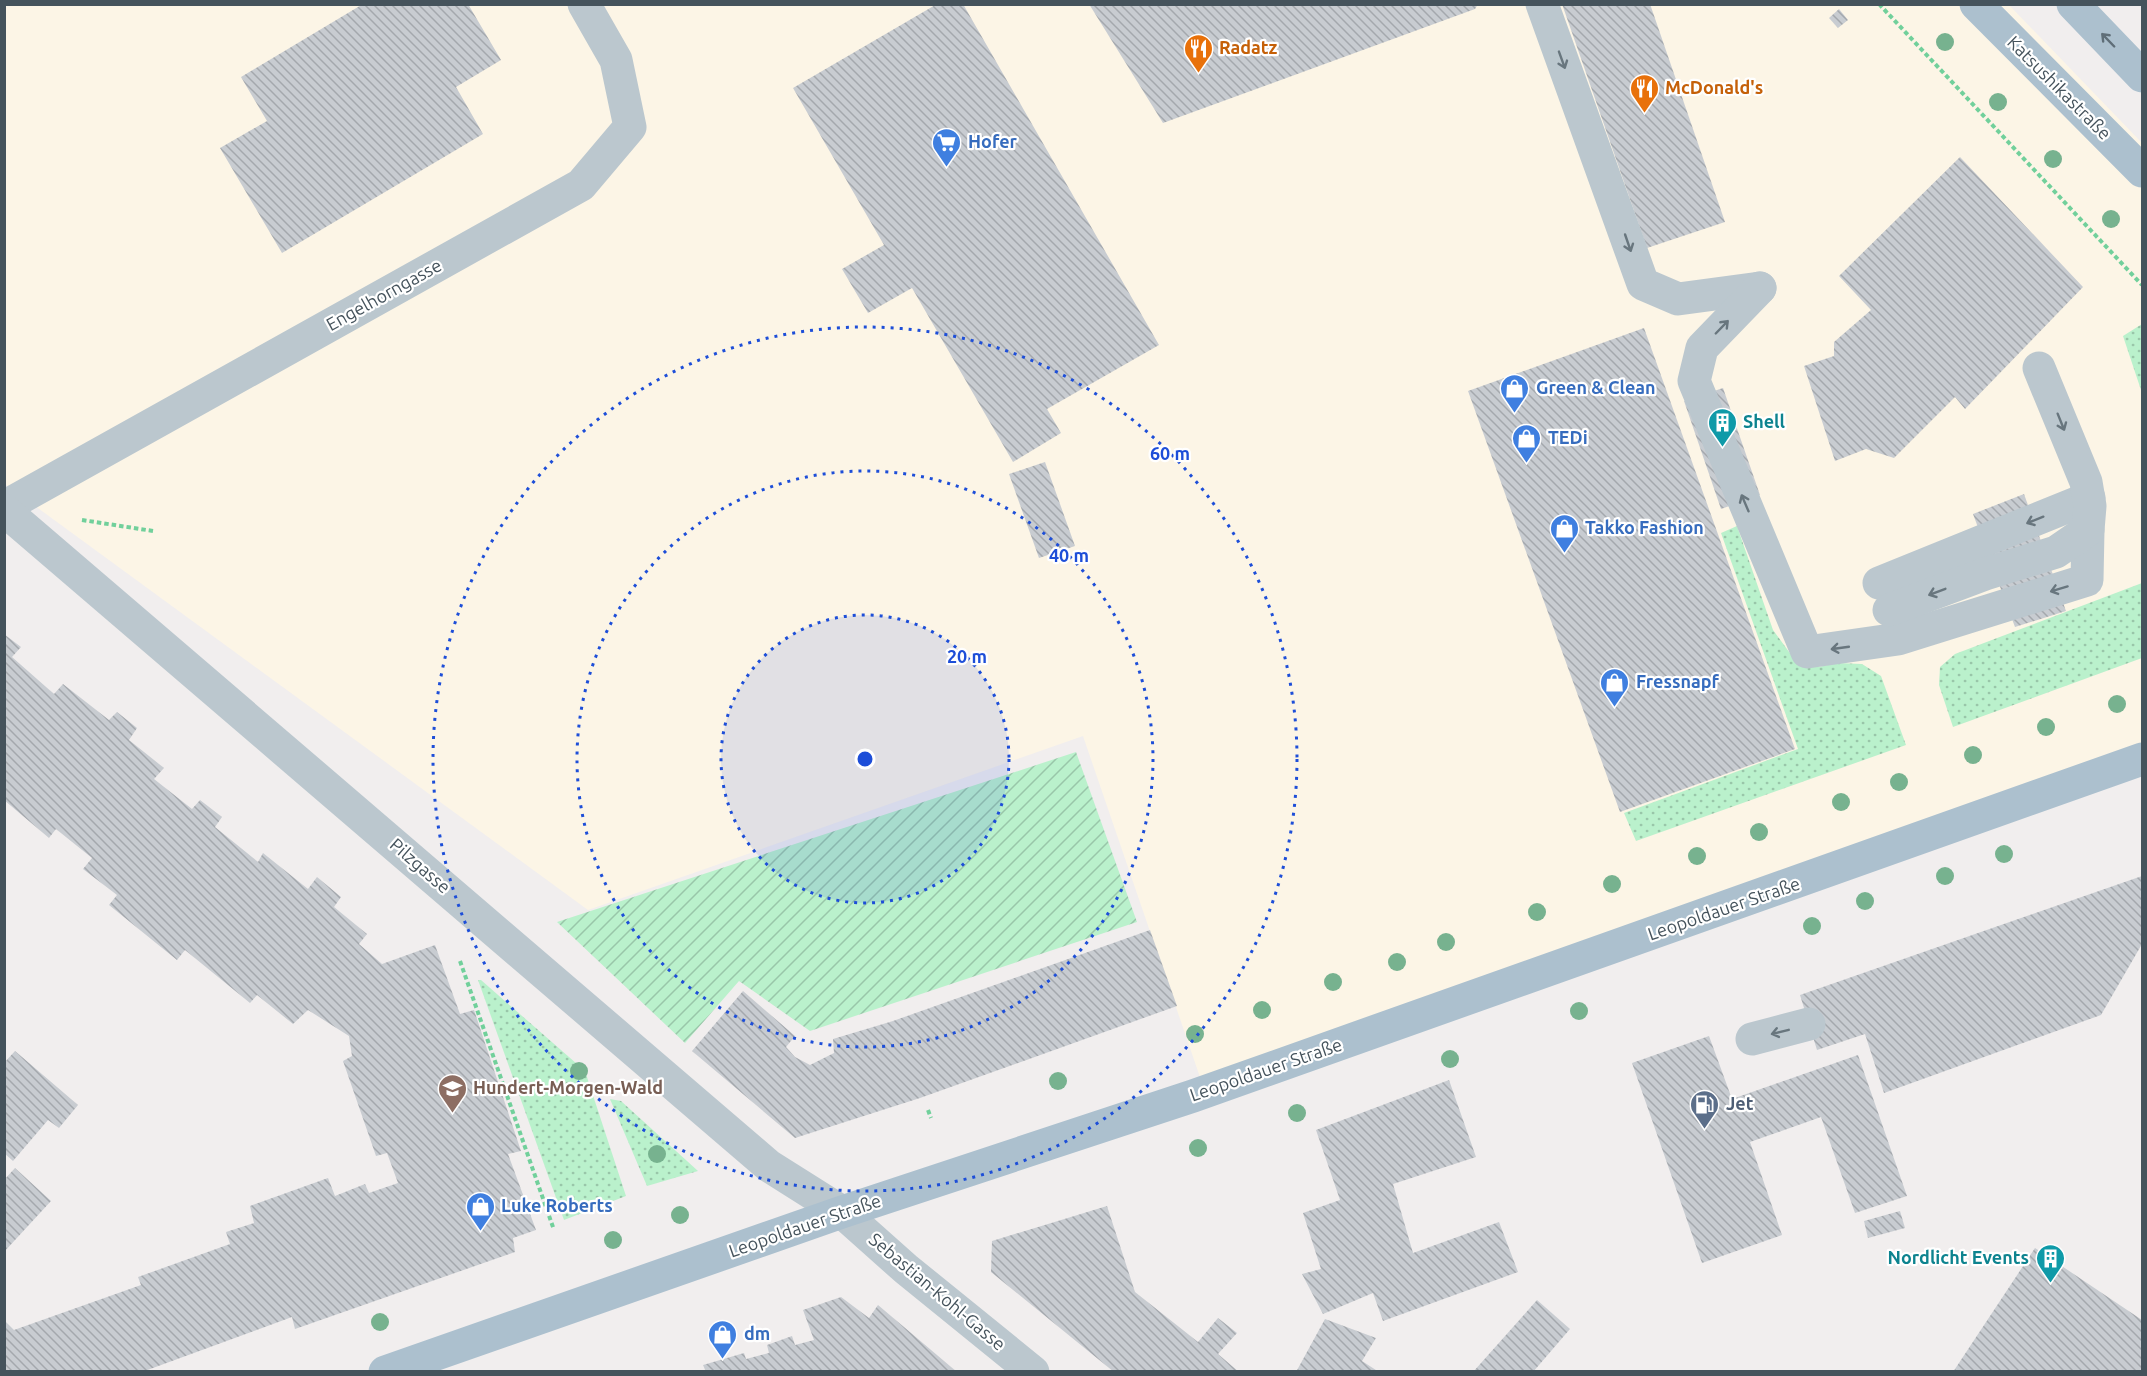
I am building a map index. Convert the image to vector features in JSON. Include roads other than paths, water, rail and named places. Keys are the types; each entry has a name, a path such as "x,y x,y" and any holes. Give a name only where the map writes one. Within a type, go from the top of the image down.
{"main road":[{"name":"Katsushikastraße","path":"1976,4 2142,171"},
{"path":"2073,4 2142,76"},
{"name":"Leopoldauer Straße","path":"386,1371 842,1212 1193,1096 2142,759"}],"street":[{"name":"Engelhorngasse","path":"4,508 581,185 630,127 616,60 584,4"},
{"path":"1542,4 1642,284 1678,299 1760,288 1702,348 1694,381 1807,652 1898,639 2087,580 2089,498 2086,482 2038,368"},
{"path":"2088,530 2056,552 1985,574 1884,597 2089,498"},
{"name":"Pilzgasse","path":"4,508 769,1166 842,1212"},
{"path":"1752,1039 1809,1024"},
{"name":"Sebastian-Kohl-Gasse","path":"842,1212 906,1269 1033,1371"}],"place":[{"name":"Radatz","path":"1198,74"},
{"name":"McDonald's","path":"1644,114"},
{"name":"Hofer","path":"947,168"},
{"name":"Green & Clean","path":"1515,414"},
{"name":"Shell","path":"1722,448"},
{"name":"TEDi","path":"1527,464"},
{"name":"Takko Fashion","path":"1564,554"},
{"name":"Fressnapf","path":"1615,708"},
{"name":"Hundert-Morgen-Wald","path":"452,1114"},
{"name":"Jet","path":"1705,1130"},
{"name":"Luke Roberts","path":"480,1232"},
{"name":"Nordlicht Events","path":"2050,1284"},
{"name":"dm","path":"723,1360"}]}
